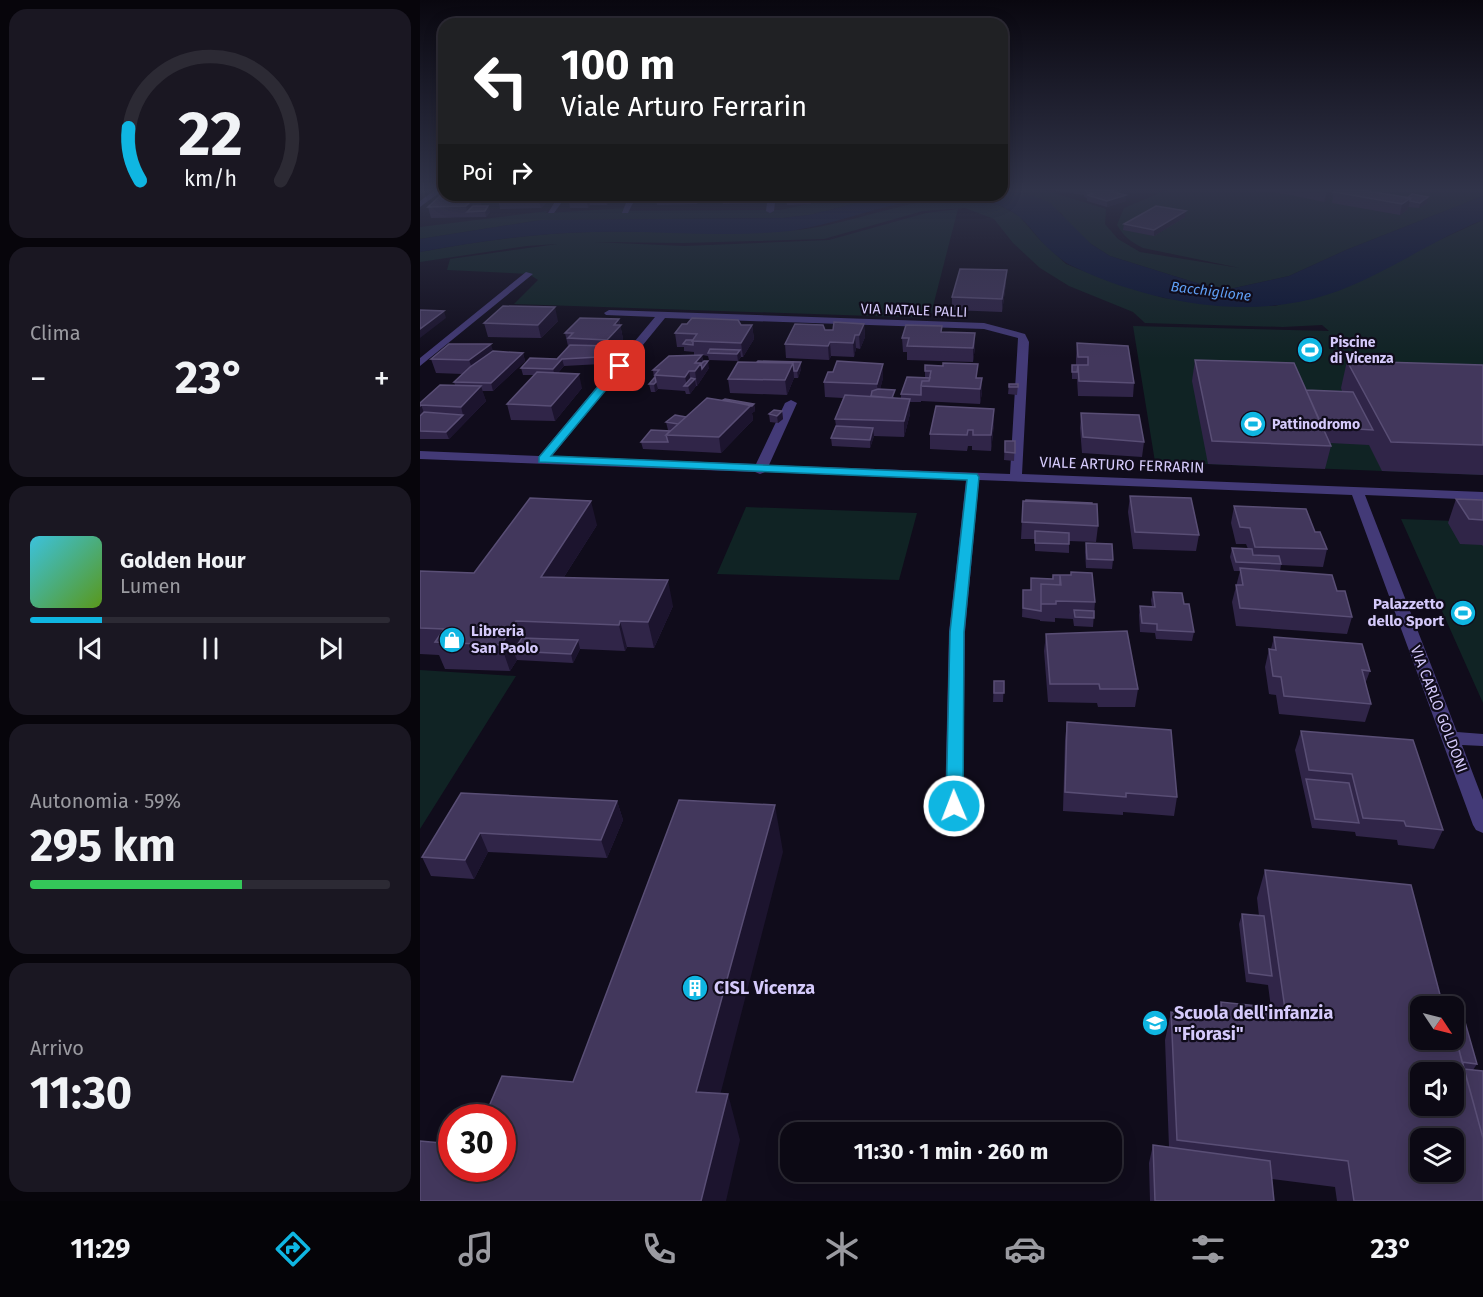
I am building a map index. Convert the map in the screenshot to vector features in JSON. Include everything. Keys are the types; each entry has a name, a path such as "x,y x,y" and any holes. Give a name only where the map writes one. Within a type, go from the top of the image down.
{"street":[{"path":"420,363 529,274"},
{"path":"609,313 662,315"},
{"path":"543,459 662,315"},
{"name":"VIA NATALE PALLI","path":"662,315 984,326 1022,336 1024,342 1016,478"},
{"path":"760,470 791,403"},
{"name":"VIALE ARTURO FERRARIN","path":"420,455 760,470 1483,496"},
{"path":"954,806 957,632 973,477"},
{"name":"VIA CARLO GOLDONI","path":"1357,491 1483,825"},
{"path":"1449,738 1483,740"}],"green space":[{"path":"458,246 527,246 420,262 420,252"},
{"path":"542,246 948,246 930,318 514,304 538,280 529,274 447,270 450,259"},
{"path":"1016,246 1047,246 1066,264 1106,280 1164,298 1225,306 1275,306 1372,275 1426,246 1483,246 1483,475 1155,462 1133,326 1329,331 1322,325 1283,327 1145,323 1133,312 1069,286 1040,268"},
{"path":"1094,246 1130,246 1140,252 1240,268 1139,246 1356,246 1289,276 1230,289 1203,285 1110,256"},
{"path":"746,507 917,513 899,580 717,574"},
{"name":"Palazzetto dello Sport","path":"1401,519 1483,522 1483,703"},
{"path":"420,670 516,676 420,829"}],"water":[{"path":"420,246 457,246 420,252"},
{"name":"Bacchiglione","path":"1046,246 1094,246 1110,256 1203,285 1230,289 1289,276 1356,246 1428,246 1346,288 1295,303 1263,306 1229,307 1163,298 1099,278 1061,259"}],"building":[{"path":"960,269 1007,270 1002,299 952,297"},
{"path":"503,306 555,307 538,325 484,323"},
{"path":"420,310 444,311 420,329"},
{"path":"580,318 619,319 614,325 621,325 607,340 568,338 573,333 565,333"},
{"path":"692,318 738,320 741,325 752,325 741,343 692,341 697,334 675,333 682,324 687,324"},
{"path":"834,322 864,324 859,335 855,335 853,343 830,342 828,346 785,344 795,324 823,325 825,330 833,330"},
{"path":"906,325 942,326 941,332 975,333 973,348 907,346 909,338 902,338"},
{"path":"686,340 693,340 693,345 683,344"},
{"path":"1077,343 1128,346 1134,383 1079,381 1078,365 1088,365 1088,357 1078,357"},
{"path":"449,344 491,344 469,360 431,359"},
{"path":"570,345 609,346 599,357 562,359 553,369 521,368 530,358 557,359"},
{"path":"710,349 740,350 737,354 708,353"},
{"path":"493,351 523,353 491,383 454,382 470,367"},
{"path":"702,355 695,363 701,363 695,371 689,371 685,377 655,375 659,370 653,370 669,356"},
{"name":"Pattinodromo","path":"1195,360 1294,363 1331,446 1212,441"},
{"path":"708,361 702,369 701,364"},
{"path":"758,361 801,362 797,371 794,371 793,363"},
{"path":"837,361 883,364 877,384 824,382 828,372 833,372"},
{"path":"1347,361 1483,365 1483,445 1391,442"},
{"path":"738,362 793,363 785,380 728,379"},
{"path":"943,363 978,364 976,378 982,378 980,389 921,386 922,381 929,381 931,371 925,371 925,365 943,366"},
{"path":"1072,365 1078,365 1077,372 1072,372"},
{"path":"537,372 579,374 551,406 507,404"},
{"path":"655,377 656,382 649,384"},
{"path":"907,377 930,378 929,381 922,381 921,395 901,394"},
{"path":"691,378 695,379 688,386 684,386"},
{"path":"1009,384 1018,384 1018,387 1009,387"},
{"path":"440,385 481,386 461,407 420,406 420,403"},
{"path":"895,390 892,398 871,396 872,391"},
{"path":"1306,390 1353,392 1373,430 1322,427"},
{"path":"845,395 910,399 904,421 835,419"},
{"path":"707,398 751,405 719,437 666,435"},
{"path":"723,400 754,404 752,406"},
{"path":"936,406 994,409 991,435 973,435 973,430 968,430 967,435 930,434"},
{"path":"774,410 782,411 777,416 769,414"},
{"path":"424,412 463,415 446,432 420,431 420,416"},
{"path":"1081,413 1139,415 1144,442 1083,437"},
{"path":"675,415 686,417 678,424 666,422"},
{"path":"836,426 873,428 870,440 831,438"},
{"path":"651,430 670,431 666,435 668,442 641,442"},
{"path":"1005,441 1015,441 1015,453 1005,452"},
{"path":"1130,496 1191,498 1199,535 1135,532"},
{"path":"530,498 591,501 541,577 668,580 648,622 620,621 619,625 516,621 501,645 435,642 444,629 420,628 420,571 474,573"},
{"path":"1456,499 1483,500 1483,520 1469,519"},
{"path":"1023,501 1097,504 1098,526 1022,522"},
{"path":"1026,501 1092,503 1092,504"},
{"path":"1234,506 1306,509 1315,532 1320,532 1327,549 1255,547 1250,528 1240,527"},
{"path":"1035,531 1069,533 1069,544 1035,543"},
{"path":"1086,543 1112,544 1113,560 1087,559"},
{"path":"1232,548 1252,549 1253,555 1279,556 1281,564 1236,562"},
{"path":"1240,568 1332,575 1337,591 1345,591 1352,617 1240,608 1236,585 1243,585"},
{"path":"1071,572 1092,573 1095,602 1056,601 1056,604 1041,604 1041,584 1061,585 1060,575 1071,575"},
{"path":"1053,575 1060,575 1060,585 1041,584 1041,611 1023,608 1023,590 1031,590 1031,578 1053,579"},
{"path":"1153,592 1182,593 1184,604 1189,604 1194,632 1157,630 1157,624 1142,623 1140,606 1155,607"},
{"path":"1074,610 1094,611 1094,618 1075,617"},
{"path":"1127,631 1138,689 1100,689 1099,684 1050,684 1046,634"},
{"path":"1274,637 1362,644 1370,671 1362,670 1371,704 1284,696 1281,677 1273,676 1269,649 1276,650"},
{"path":"522,638 578,640 571,654 513,651"},
{"path":"994,681 1004,681 1004,693 994,693"},
{"path":"1067,722 1171,730 1177,797 1126,793 1126,797 1065,792"},
{"path":"1301,731 1413,740 1443,830 1406,826 1404,821 1363,818 1352,774 1309,770"},
{"path":"1306,779 1349,783 1359,823 1315,819"},
{"path":"461,793 617,801 601,840 480,833 465,860 422,857"},
{"name":"CISL Vicenza","path":"679,800 775,805 696,1092 728,1094 701,1201 420,1201 420,1141 438,1143 438,1182 516,1182 516,1104 490,1104 502,1076 573,1082"},
{"path":"1265,870 1411,885 1440,996 1410,996 1410,1050 1459,1050 1462,1062 1410,1062 1410,1116 1464,1116 1464,1068 1483,1138 1483,1201 1354,1201 1348,1161 1177,1140 1171,1012 1222,1018 1221,1002 1285,1009"},
{"path":"1242,914 1264,916 1272,976 1249,973"},
{"path":"1464,1018 1477,1064 1462,1062 1459,1050 1464,1050"},
{"path":"1464,1069 1483,1071 1483,1138"},
{"path":"1153,1145 1270,1161 1274,1201 1155,1201"}],"place":[{"name":"Piscine di Vicenza","path":"1310,350"},
{"name":"Pattinodromo","path":"1253,424"},
{"name":"Palazzetto dello Sport","path":"1463,613"},
{"name":"Libreria San Paolo","path":"452,640"},
{"name":"CISL Vicenza","path":"695,988"},
{"name":"Scuola dell'infanzia \"Fiorasi\"","path":"1155,1023"}],"route":[{"path":"620,366 543,459 760,470 973,477 957,632 954,806"}]}
